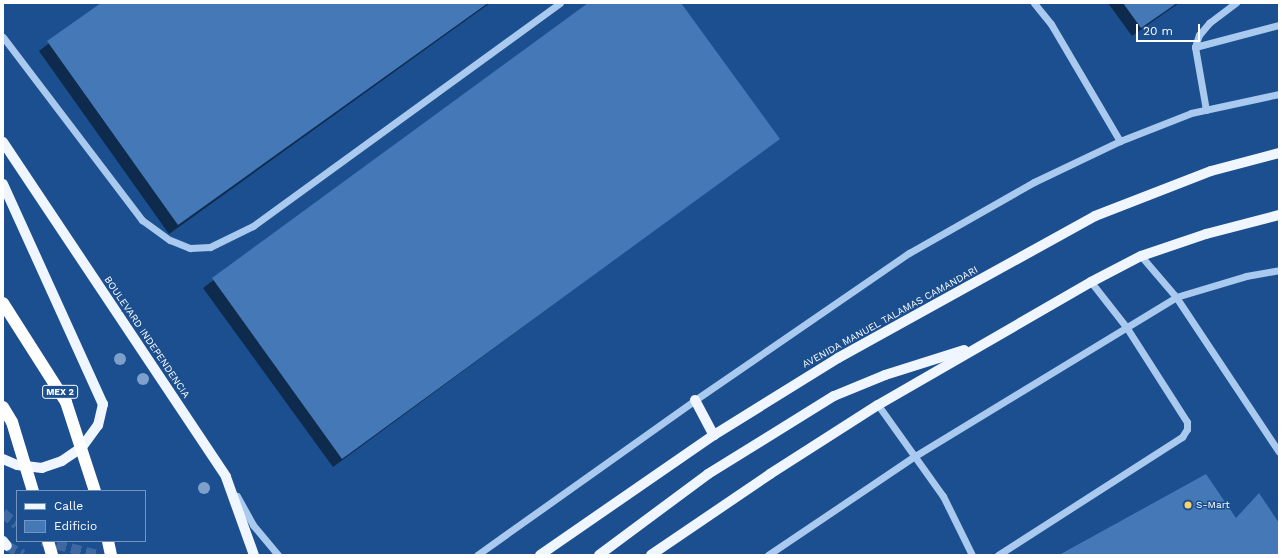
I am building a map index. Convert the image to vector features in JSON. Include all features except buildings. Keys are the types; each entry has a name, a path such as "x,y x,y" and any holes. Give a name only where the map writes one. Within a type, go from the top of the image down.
{"highway":[{"name":"MEX 2","path":"3,304 66,402 95,490"},
{"path":"3,407 12,422 33,490"},
{"path":"48,542 52,555"},
{"path":"108,542 111,555"}],"main road":[{"name":"BOULEVARD INDEPENDENCIA","path":"3,142 226,477 254,555"},
{"name":"AVENIDA MANUEL TALAMAS CAMANDARI","path":"540,555 714,435 838,358 1095,216 1211,171 1279,153"},
{"path":"3,184 103,404 98,425 81,448 62,461 42,468 18,465 3,459"},
{"path":"651,555 770,474 878,405 1091,282 1141,256 1206,234 1279,215"},
{"path":"599,555 708,474 834,396 885,375 983,344"},
{"path":"695,400 714,435"}],"street":[{"path":"3,37 142,220 170,240 190,248 210,247 253,226 560,3"},
{"path":"1034,3 1051,24 1120,141"},
{"path":"1206,110 1195,47 1199,35 1209,23 1236,3"},
{"path":"1195,47 1279,25"},
{"path":"477,555 695,400 909,253 1034,182 1120,141 1191,114 1279,94"},
{"path":"1141,256 1176,296 1279,452"},
{"path":"768,555 915,456 1127,328 1176,296 1246,276 1279,270"},
{"path":"998,555 1186,433 1187,422 1127,328 1091,282"},
{"path":"878,405 943,496 972,555"},
{"path":"226,477 253,525 278,555"}],"tunnel":[{"path":"3,513 16,524"},
{"path":"46,542 98,555"},
{"path":"7,546 23,555"}],"place":[{"name":"S-Mart","path":"1188,505"}]}
